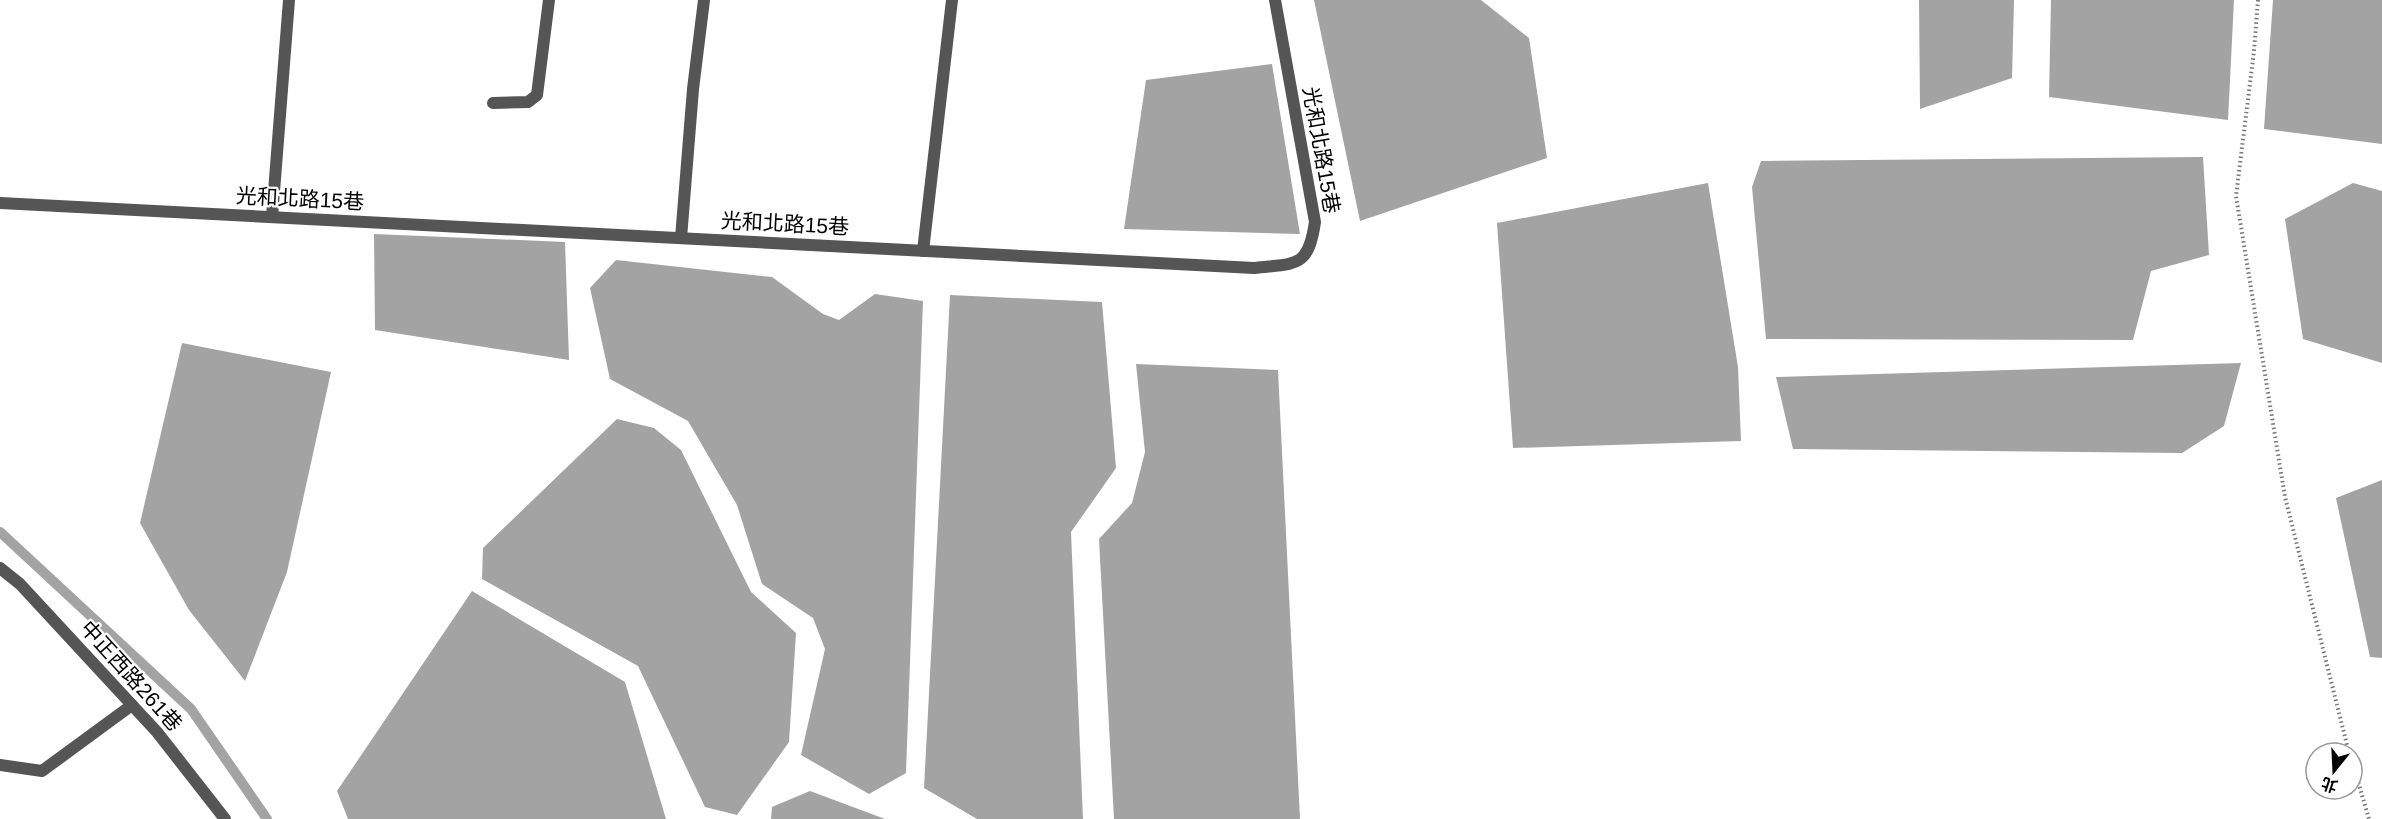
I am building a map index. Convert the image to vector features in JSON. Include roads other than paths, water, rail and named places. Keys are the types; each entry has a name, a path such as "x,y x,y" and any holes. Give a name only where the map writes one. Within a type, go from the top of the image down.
{"street":[{"path":"272,217 289,0"},
{"path":"493,103 528,102 537,94 549,0"},
{"path":"681,238 693,89 704,0"},
{"path":"923,250 952,0"},
{"name":"光和北路15巷","path":"0,203 1254,268 1287,264 1304,258 1312,245 1316,222 1275,0"},
{"name":"中正西路261巷","path":"0,568 20,584 157,732 225,819"},
{"path":"0,765 42,771 132,705"}],"waterway":[{"path":"0,532 191,709 267,819"}]}
